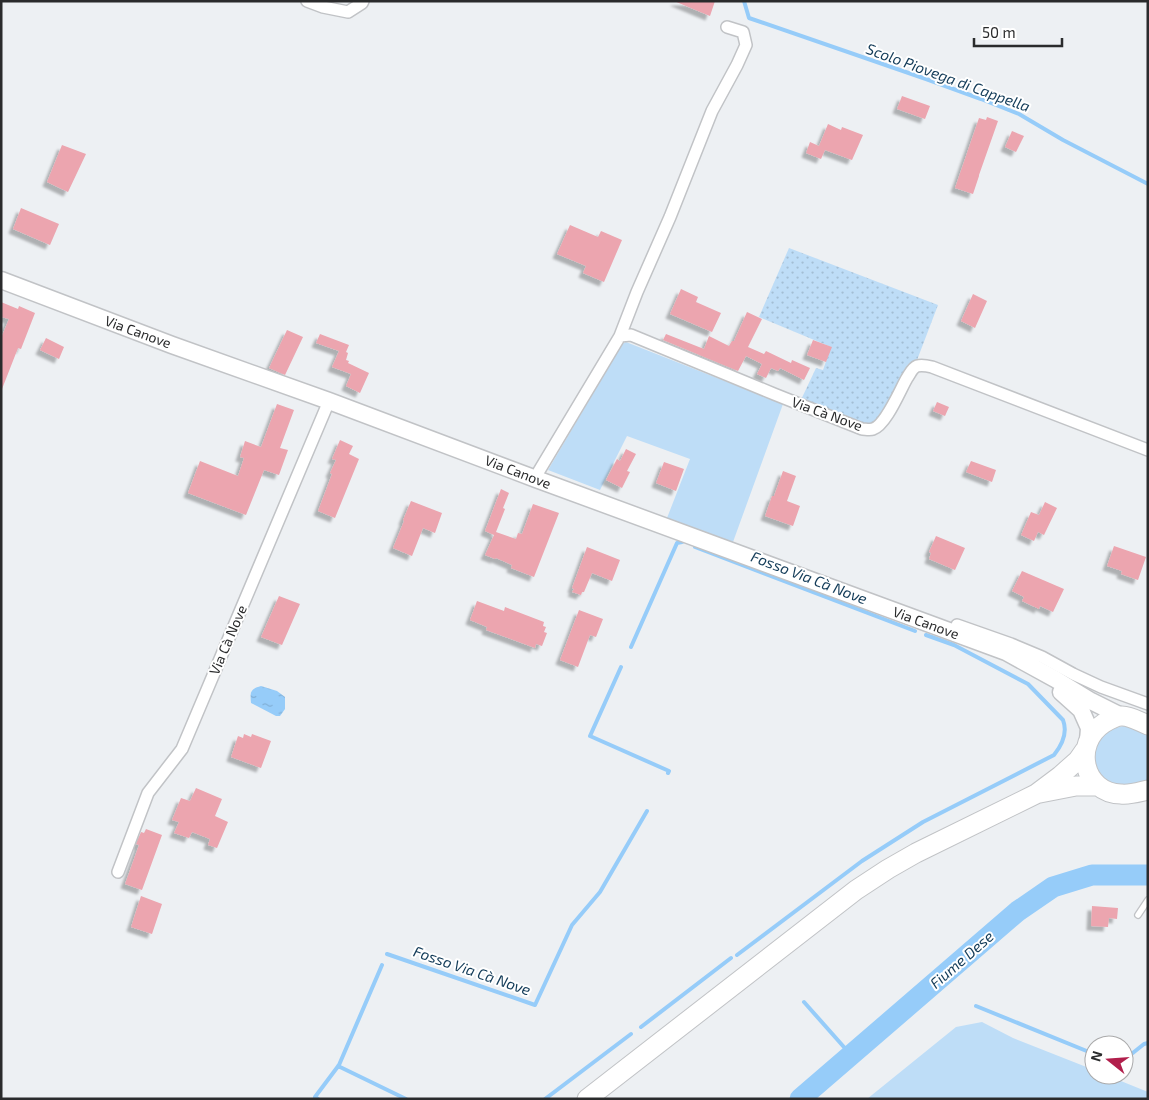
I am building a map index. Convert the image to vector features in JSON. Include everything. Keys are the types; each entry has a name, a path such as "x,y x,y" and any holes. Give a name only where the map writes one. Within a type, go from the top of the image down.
{"main road":[{"path":"587,1099 856,890 916,853 1036,794 1078,760 1094,731 1102,725 1120,716 1148,725"},
{"path":"1086,745 1085,761 1087,770 1102,789 1120,794 1148,790"},
{"path":"1036,794 1076,786 1098,786"}],"street":[{"path":"307,1 323,7 348,12 363,1"},
{"path":"536,479 620,336 712,111 746,45 743,32 727,27"},
{"name":"Via Canove","path":"1,280 1006,652 1055,679 1090,702 1120,716"},
{"name":"Via Cà Nove","path":"620,336 631,335 862,429 872,430 880,425 914,368 927,366 1148,450"},
{"name":"Via Cà Nove","path":"118,872 148,793 182,749 329,401"},
{"name":"Via Canove","path":"957,625 1042,657 1101,687 1148,704"},
{"name":"Via Canove","path":"1033,666 1080,710 1089,728 1086,745"}],"lane":[{"path":"1138,915 1148,900"}],"shaded area":[{"path":"789,248 938,305 914,368 872,430 799,404 816,368 823,370 831,347 759,317"},
{"path":"626,342 783,404 733,542 667,518 690,459 627,436 600,490 548,470 622,344"},
{"path":"1123,726 1133,728 1148,735 1148,782 1129,785 1115,784 1104,778 1097,767 1094,753 1098,740 1112,729"},
{"path":"982,1022 1013,1038 1084,1066 1084,1085 1131,1085 1148,1092 1148,1099 867,1099 956,1027"}],"water":[{"path":"261,686 277,691 285,697 285,709 280,716 276,716 251,703 252,692 255,688"}],"building":[{"path":"674,1 715,1 710,16"},
{"path":"902,96 930,106 925,119 897,109"},
{"path":"987,117 998,121 973,194 955,188 979,118 986,120"},
{"path":"828,124 841,130 842,127 863,135 852,160 825,150 821,159 806,153 810,142 819,146"},
{"path":"1012,131 1024,136 1016,152 1005,147"},
{"path":"62,145 86,154 68,192 47,182"},
{"path":"21,208 59,224 50,245 13,229"},
{"path":"570,225 598,237 601,231 622,240 604,282 583,273 586,266 557,254"},
{"path":"681,289 698,297 696,302 721,313 712,332 670,314"},
{"path":"973,294 987,301 975,328 961,321"},
{"path":"1,302 18,309 19,306 35,313 21,349 18,348 2,389 1,338 9,319 1,317"},
{"path":"747,312 762,319 748,347 764,354 766,351 791,363 792,360 810,368 804,380 780,368 778,371 771,368 766,378 757,374 762,364 746,356 738,371 663,340 666,334 704,349 709,336 729,346 734,341"},
{"path":"287,330 303,337 285,375 269,368"},
{"path":"320,334 349,345 346,352 348,353 346,360 349,361 348,363 369,373 360,393 346,386 351,374 332,367 339,351 316,343"},
{"path":"46,338 64,347 59,359 40,350"},
{"path":"813,340 832,347 826,362 807,355"},
{"path":"937,402 949,407 945,416 933,411"},
{"path":"277,404 294,410 280,448 288,450 279,475 264,470 246,515 188,493 200,461 238,476 244,458 240,457 245,441 261,447"},
{"path":"340,440 353,446 349,454 359,459 335,518 318,511 332,474 330,473 336,460 332,459"},
{"path":"626,449 636,454 627,471 630,472 622,488 606,480 617,459 620,461"},
{"path":"971,461 996,470 992,482 966,472"},
{"path":"664,462 684,469 676,491 656,483"},
{"path":"783,471 796,476 787,501 800,506 793,526 765,516"},
{"path":"501,489 509,493 496,532 516,539 518,533 522,534 533,504 559,513 534,577 511,568 512,565 485,555 494,535 485,531"},
{"path":"411,501 442,513 435,533 423,528 412,556 393,548"},
{"path":"1045,502 1057,508 1044,535 1038,532 1034,541 1021,535 1031,512 1039,515"},
{"path":"936,536 965,548 955,570 929,559 931,553 929,552"},
{"path":"1114,546 1146,557 1138,580 1121,574 1122,571 1107,566"},
{"path":"587,547 620,560 612,581 592,573 581,595 572,592 574,589 572,588"},
{"path":"1022,571 1064,589 1053,612 1040,606 1039,609 1022,601 1024,597 1012,591"},
{"path":"279,596 300,604 282,645 261,637"},
{"path":"477,601 504,611 505,607 544,622 543,626 546,627 544,632 547,633 542,646 536,644 535,648 486,630 487,627 470,620"},
{"path":"579,610 603,619 596,637 590,635 578,667 560,660"},
{"path":"244,734 251,737 252,734 271,741 261,768 231,757 238,736 243,738"},
{"path":"196,788 222,799 215,816 228,822 217,848 208,845 210,839 192,832 189,838 174,833 179,822 172,820 181,798 190,801"},
{"path":"146,829 162,835 142,890 125,884 139,845 136,844 141,832 144,833"},
{"path":"141,896 162,904 152,934 131,927"},
{"path":"1092,906 1118,908 1117,919 1109,918 1108,927 1091,926"}],"waterway":[{"name":"Scolo Piovega di Cappella","path":"744,1 749,18 926,79 1019,114 1063,140 1148,184"},
{"name":"Fosso Via Cà Nove","path":"631,647 677,543 682,542"},
{"name":"Fosso Via Cà Nove","path":"695,547 915,631"},
{"path":"737,955 862,861 923,822 1054,755 1059,747 1065,730 1063,720 1028,684 954,645 926,635"},
{"name":"Fosso Via Cà Nove","path":"621,667 590,736 669,771 668,773"},
{"name":"Fosso Via Cà Nove","path":"387,954 535,1005 572,925 600,892 647,811"},
{"name":"Fiume Dese","path":"800,1099 1018,911 1053,887 1092,875 1148,875"},
{"path":"641,1027 731,958"},
{"name":"Fosso Via Cà Nove","path":"318,1099 315,1097 339,1065 382,965"},
{"path":"804,1002 851,1055"},
{"path":"976,1006 1084,1050"},
{"path":"545,1099 631,1034"},
{"path":"1134,1052 1148,1043"},
{"path":"338,1066 406,1099"}]}
